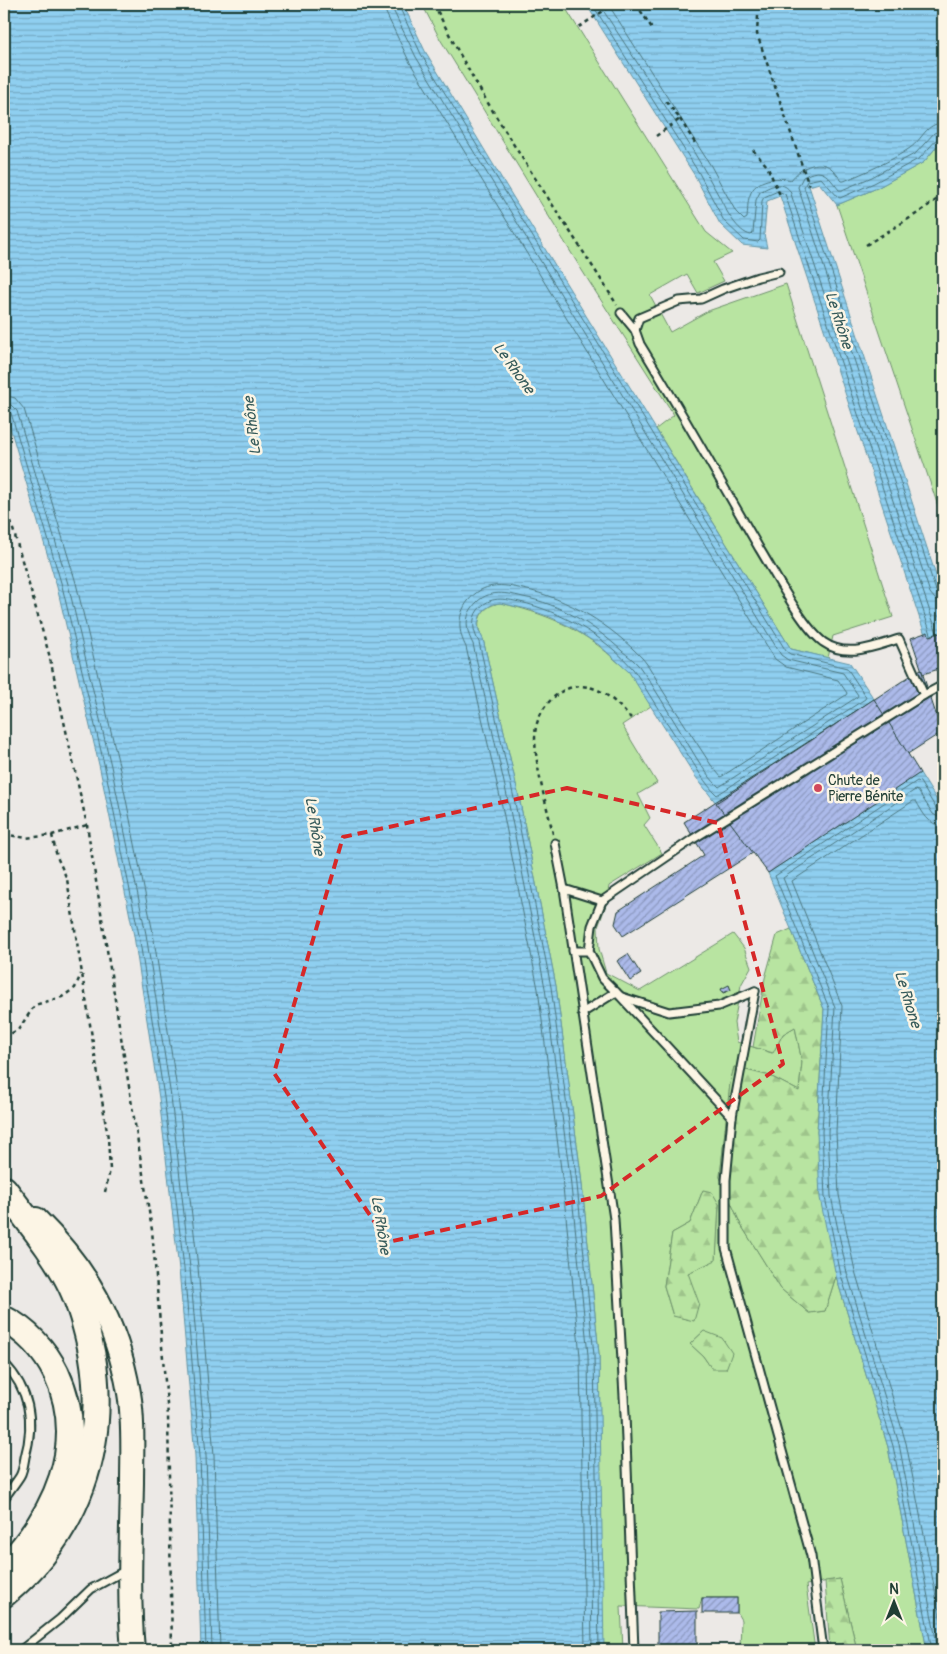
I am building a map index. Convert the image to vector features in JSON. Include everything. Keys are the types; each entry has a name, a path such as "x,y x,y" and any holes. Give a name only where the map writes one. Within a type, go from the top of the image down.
{"highway":[{"path":"4,1188 58,1241 80,1268 101,1303 120,1351 130,1395 133,1431 131,1567 133,1650"},
{"path":"4,1188 48,1248 71,1286 85,1321 90,1342 94,1367 96,1404 92,1451 82,1485 68,1516 47,1549 31,1569 4,1594"},
{"path":"4,1319 24,1332 52,1364 63,1388 69,1425 66,1462 56,1496 36,1532 4,1569"}],"lane":[{"path":"635,330 640,318 661,308 679,301 701,298 758,277 778,272"},
{"path":"622,313 635,330 640,344 775,575 807,625 824,642 842,650 862,650 899,639 924,695"},
{"path":"732,1117 602,978 589,951 592,926 602,901 693,839 943,685"},
{"path":"555,843 564,889 614,1219 625,1414 634,1650"},
{"path":"564,889 602,901"},
{"path":"573,951 589,951"},
{"path":"582,1013 619,995 669,1012 719,1006 754,991 732,1117 726,1180 726,1248 811,1556 823,1650"},
{"path":"4,1363 13,1372 26,1398 31,1424 28,1448 20,1475 4,1499"},
{"path":"21,1650 60,1619 91,1589 131,1567"}],"path":[{"path":"434,4 461,59 526,165 622,313"},
{"path":"579,27 614,4"},
{"path":"636,4 652,28"},
{"path":"758,16 757,34 809,186"},
{"path":"666,101 695,143"},
{"path":"656,136 680,119"},
{"path":"753,150 767,166 780,195"},
{"path":"866,245 918,214 943,195"},
{"path":"4,498 49,654 87,825 152,1230 168,1416 172,1650"},
{"path":"555,843 538,768 535,734 540,714 554,697 569,688 588,687 611,697 631,718"},
{"path":"4,834 26,838 52,835 87,825"},
{"path":"52,835 57,857 67,879 108,1138 110,1170 105,1192"},
{"path":"4,1037 18,1030 35,1005 62,996 75,988 82,973"}],"highlighted area":[{"path":"567,788 718,823 783,1064 601,1196 388,1242 274,1073 343,837"}],"green space":[{"path":"422,4 563,4 706,232 732,253 713,262 724,281 698,293 687,274 650,295 670,332 708,311 786,284 893,617 833,636 828,658 791,649 656,429 674,415 583,272 440,39"},
{"path":"943,139 943,521 837,205 877,188 924,162"},
{"path":"500,603 531,611 560,623 587,638 628,671 651,706 622,725 657,783 638,794 650,818 644,825 662,853 609,886 606,905 598,927 599,949 606,973 640,991 733,934 744,948 751,967 741,985 734,1023 737,1042 772,1053 783,1034 795,1027 802,1062 799,1091 770,1076 734,1067 730,1084 720,1177 741,1225 781,1289 809,1313 825,1311 836,1276 888,1447 927,1650 857,1650 840,1579 806,1585 815,1650 740,1650 741,1620 737,1613 737,1598 702,1598 699,1609 621,1606 623,1650 602,1650 599,1354 581,1175 556,986 520,802 479,627 479,621 484,611","holes":["703,1190 719,1204 716,1259 688,1273 673,1316 664,1286 672,1233 690,1223","704,1331 712,1369 703,1356 690,1344"]},
{"path":"791,929 824,1009 817,1132 836,1276 825,1311 809,1313 781,1289 741,1225 720,1177 730,1084 734,1067 770,1076 799,1091 802,1062 795,1027 783,1034 773,1053 753,1047 765,978 777,935"},
{"path":"703,1190 712,1192 719,1204 716,1260 688,1273 699,1303 694,1321 673,1316 664,1286 672,1233 690,1223"},
{"path":"704,1331 722,1338 732,1353 726,1369 712,1369 703,1356 690,1344"},
{"path":"840,1579 857,1650 830,1650 825,1581"}],"water":[{"path":"4,4 403,4 425,51 791,649 850,663 874,699 716,803 695,776 629,672 599,645 571,627 527,609 500,603 493,604 485,609 480,616 479,631 483,639 520,802 556,986 581,1175 599,1354 604,1650 201,1650 195,1456 179,1269 159,1098 134,936 100,769 57,587 4,407"},
{"name":"Le Rhône","path":"586,4 943,4 943,139 924,162 877,188 837,205 819,183 809,186 943,597 943,689 780,196 767,201 764,234 767,248 742,245 720,224 695,176"},
{"name":"Le Rhone","path":"920,773 943,810 943,1650 927,1650 888,1447 836,1276 820,1198 817,1132 824,1009 768,873"}],"building":[{"path":"928,632 929,636 943,632 943,665 941,665 942,668 923,674 911,638"},
{"path":"921,669 942,732 623,936 615,924 618,911 704,855 684,822"},
{"name":"Chute de Pierre Bénite","path":"874,699 920,773 768,873 716,803"},
{"path":"628,954 641,974 630,981 617,961"},
{"path":"729,985 731,990 723,993 721,989"},
{"path":"702,1598 737,1598 737,1613 702,1613"},
{"path":"697,1611 697,1650 658,1650 658,1612"}],"place":[{"name":"Chute de Pierre Bénite","path":"818,788"}]}
